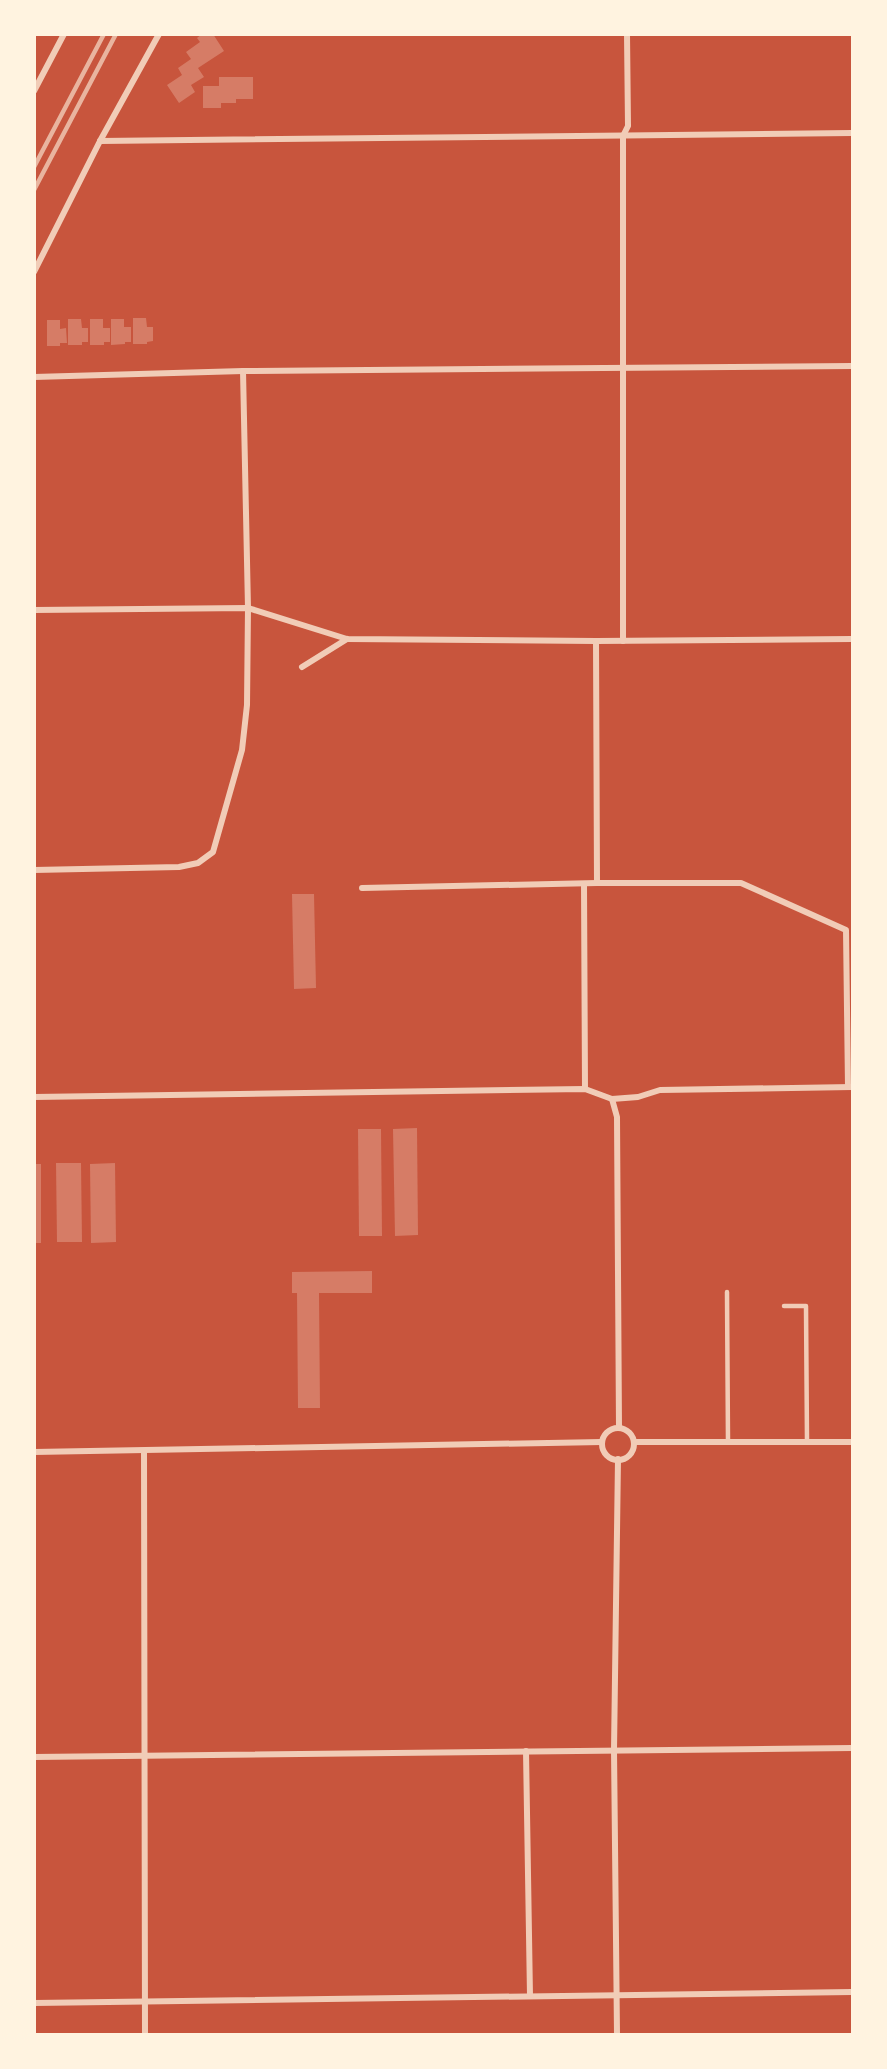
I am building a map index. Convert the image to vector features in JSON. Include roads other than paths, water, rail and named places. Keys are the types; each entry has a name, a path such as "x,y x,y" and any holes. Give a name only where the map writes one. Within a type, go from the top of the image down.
{"street":[{"path":"34,91 64,34"},
{"path":"34,272 100,141 159,34"},
{"path":"623,641 623,135 628,126 627,34"},
{"path":"100,141 852,133"},
{"path":"34,377 243,371 852,366"},
{"path":"34,870 179,867 198,863 213,852 242,750 247,705 248,608 243,371"},
{"path":"34,610 248,608 347,639 623,641 852,639"},
{"path":"302,667 347,639"},
{"path":"596,641 597,884"},
{"path":"34,1097 585,1089 612,1099 638,1097 660,1090 850,1087 846,930 741,883 362,888"},
{"path":"584,884 585,1089"},
{"path":"612,1099 617,1117 619,1428"},
{"path":"619,1428 629,1432 634,1442 631,1452 623,1459 607,1456 602,1442 605,1434 619,1428"},
{"path":"34,1452 602,1442"},
{"path":"634,1442 852,1442"},
{"path":"144,1451 145,2034"},
{"path":"617,2034 614,1750 618,1459"},
{"path":"34,1757 852,1748"},
{"path":"526,1751 530,1996"},
{"path":"34,2003 852,1992"}],"lane":[{"path":"727,1292 728,1442"},
{"path":"784,1306 806,1306 807,1442"}],"railway":[{"path":"34,167 104,34"},
{"path":"34,190 116,34"}]}
